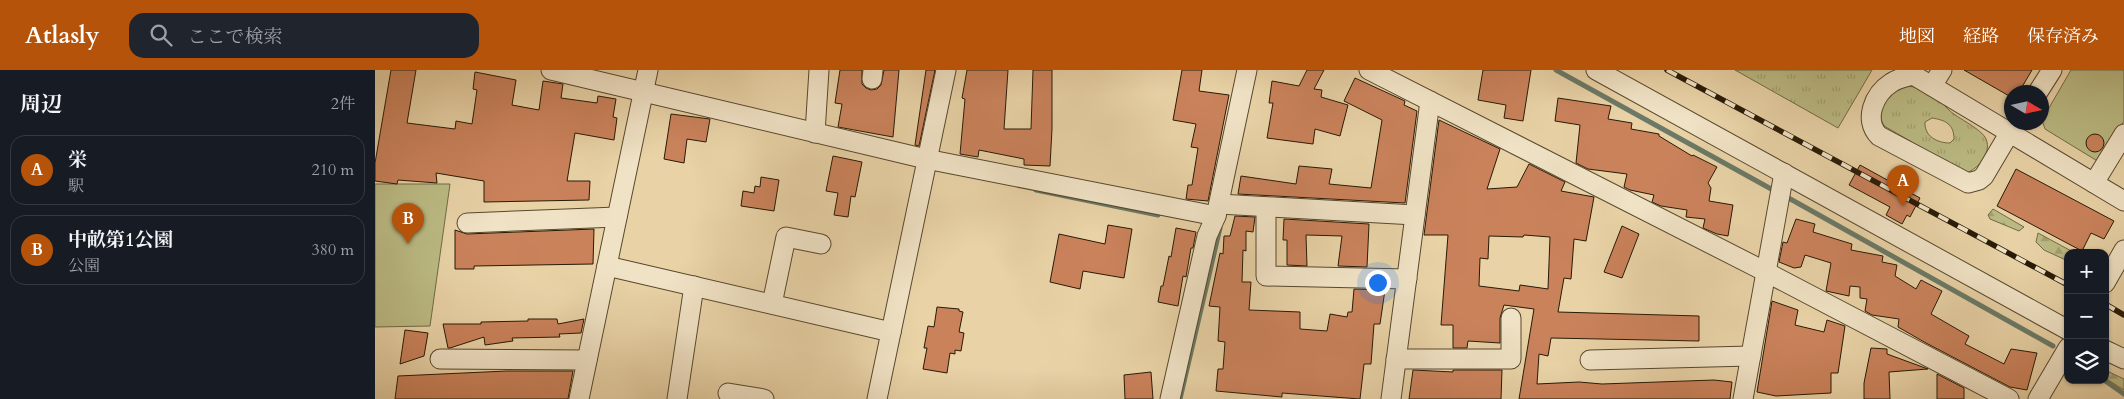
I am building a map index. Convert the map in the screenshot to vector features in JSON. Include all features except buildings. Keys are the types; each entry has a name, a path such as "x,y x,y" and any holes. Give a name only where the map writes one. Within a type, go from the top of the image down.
{"street":[{"path":"551,70 926,159 1217,210 1266,207 1415,215"},
{"path":"579,399 587,360 613,267 617,217 648,70"},
{"path":"815,133 819,70"},
{"path":"877,399 946,70"},
{"path":"1170,399 1207,236 1217,210 1247,70"},
{"path":"1369,70 1766,272 2009,399"},
{"path":"1596,70 2064,328"},
{"path":"1932,86 1942,70"},
{"path":"2042,85 2052,70"},
{"path":"2004,124 1909,72 1884,88 1873,106 1870,116 1873,131 1879,136 1968,183 1979,180 1984,176 2013,130"},
{"path":"1391,399 1430,100"},
{"path":"2016,130 2124,201"},
{"path":"2095,183 2124,134"},
{"path":"1743,399 1783,173"},
{"path":"1266,207 1266,276 1407,279"},
{"path":"467,224 617,217"},
{"path":"772,304 786,238 821,244"},
{"path":"2109,276 2124,250"},
{"path":"613,267 891,332"},
{"path":"677,399 694,286"},
{"path":"1396,359 1511,359 1511,318"},
{"path":"2109,352 2124,360"},
{"path":"2039,399 2064,355"},
{"path":"1590,360 1751,356"},
{"path":"440,359 587,360"},
{"path":"728,393 764,399"}],"green space":[{"path":"1735,70 1872,70 1838,128"},
{"path":"2071,70 2124,70 2124,121 2099,162 2047,130 2049,130 2049,108"},
{"path":"1906,86 1920,88 1937,97 1953,113 1984,135 1987,150 1983,160 1966,173 1884,126 1880,111 1884,95","holes":["1932,118 1950,126 1954,134 1954,139 1950,143 1940,142 1929,135 1925,122"]},
{"path":"375,184 450,184 430,326 375,327"},
{"path":"1993,209 2024,227 2019,231 1990,219 1988,215"},
{"path":"2038,233 2068,249 2064,249 2064,259 2044,250 2036,242"},
{"path":"2109,372 2124,379 2124,390 2109,381"}],"waterway":[{"path":"1556,70 1773,190"},
{"path":"1036,190 1158,215"},
{"path":"1785,196 2053,346"},
{"path":"1180,399 1220,228"},
{"path":"2109,384 2124,394"}],"railway":[{"path":"1667,70 2064,283"},
{"path":"2109,306 2124,315"}],"place":[{"name":"栄","path":"1903,206"},
{"name":"中畝第1公園","path":"408,244"}]}
